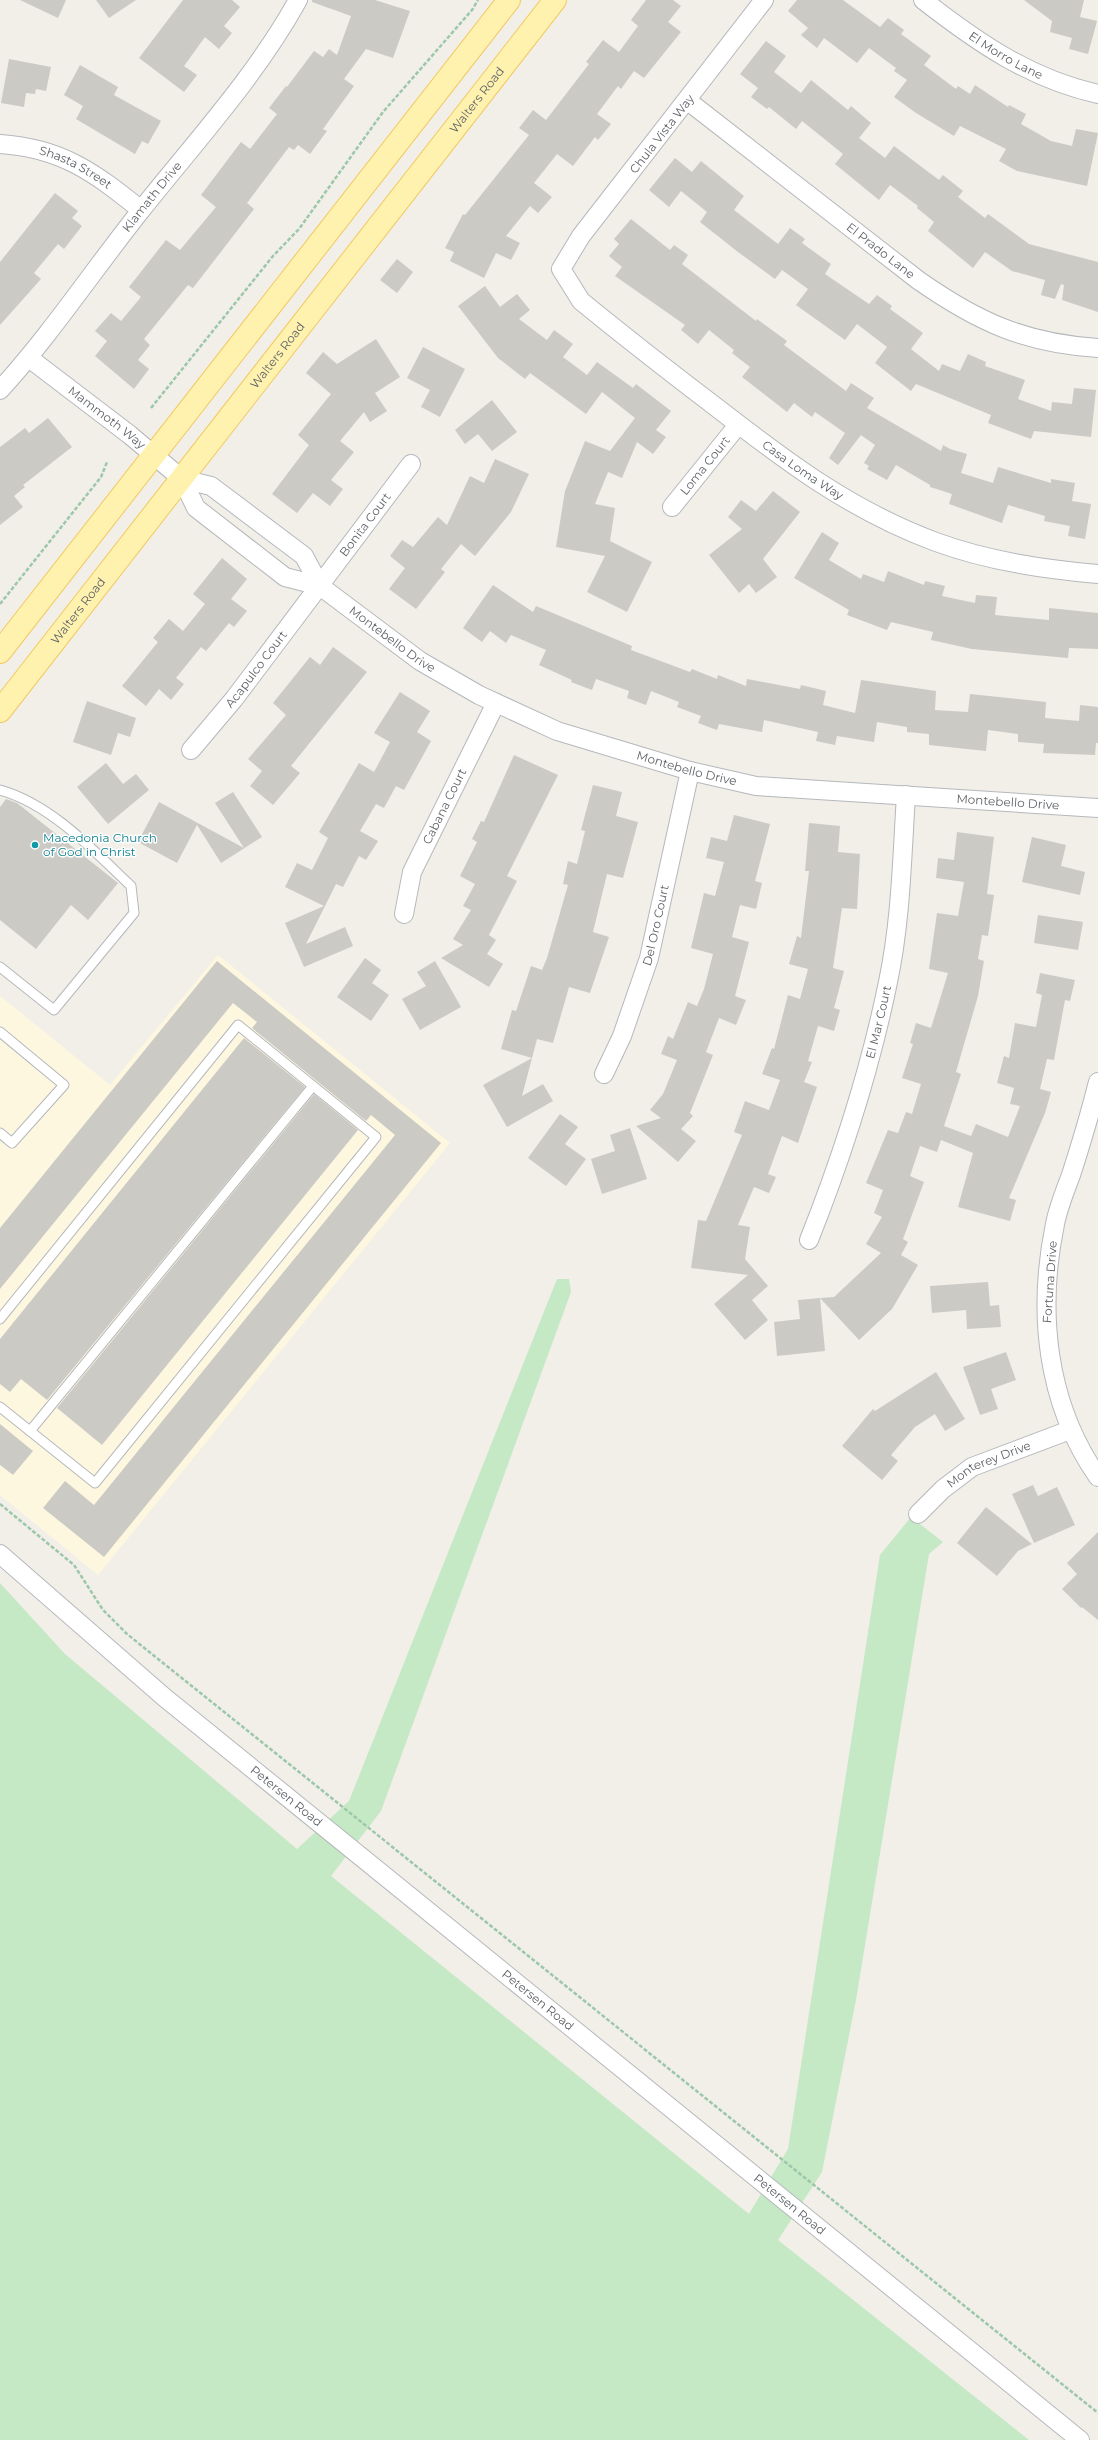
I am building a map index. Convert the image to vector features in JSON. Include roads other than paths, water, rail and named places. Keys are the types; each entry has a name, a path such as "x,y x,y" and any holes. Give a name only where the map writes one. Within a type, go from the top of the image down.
{"main road":[{"path":"0,652 509,0"},
{"name":"Walters Road","path":"0,711 555,0"}],"street":[{"name":"Klamath Drive","path":"0,390 29,358 141,210 258,65 280,32 298,0"},
{"name":"Chula Vista Way","path":"561,269 581,236 688,100 764,0"},
{"name":"El Morro Lane","path":"923,0 967,34 997,54 1031,72 1068,87 1098,94"},
{"name":"El Prado Lane","path":"688,100 918,280 953,304 988,324 1038,340 1098,348"},
{"name":"Shasta Street","path":"0,144 16,145 52,154 84,166 141,210"},
{"name":"Casa Loma Way","path":"561,269 580,301 738,425 832,493 881,519 935,542 1007,562 1051,570 1098,574"},
{"name":"Mammoth Way","path":"29,358 154,455 182,479"},
{"name":"Loma Court","path":"672,507 738,425"},
{"name":"Bonita Court","path":"320,586 412,464"},
{"name":"Montebello Drive","path":"182,479 196,508 285,577 320,586 420,661 496,703 557,731 690,772 756,786 1098,808"},
{"name":"Montebello Drive","path":"182,479 211,486 304,556 320,586"},
{"name":"Acapulco Court","path":"191,750 320,586"},
{"name":"Cabana Court","path":"404,914 412,872 496,703"},
{"name":"Del Oro Court","path":"604,1074 622,1036 649,958 690,772"},
{"name":"El Mar Court","path":"809,1240 830,1188 870,1060 889,981 900,901 906,795"},
{"name":"Fortuna Drive","path":"1098,1082 1088,1121 1055,1224 1047,1289 1047,1342 1054,1381 1070,1430 1098,1477"},
{"name":"Monterey Drive","path":"918,1514 943,1489 972,1468 1070,1430"},
{"name":"Petersen Road","path":"0,1554 164,1697 1080,2440"}],"lane":[{"path":"0,790 16,794 52,817 90,847 132,886 134,913 54,1010 0,967"},
{"path":"0,1318 238,1025 376,1137 95,1483 0,1407"},
{"path":"0,1032 64,1085 12,1143 0,1133"},
{"path":"30,1431 313,1086"}],"place":[{"name":"Macedonia Church of God in Christ","path":"35,845"}]}
